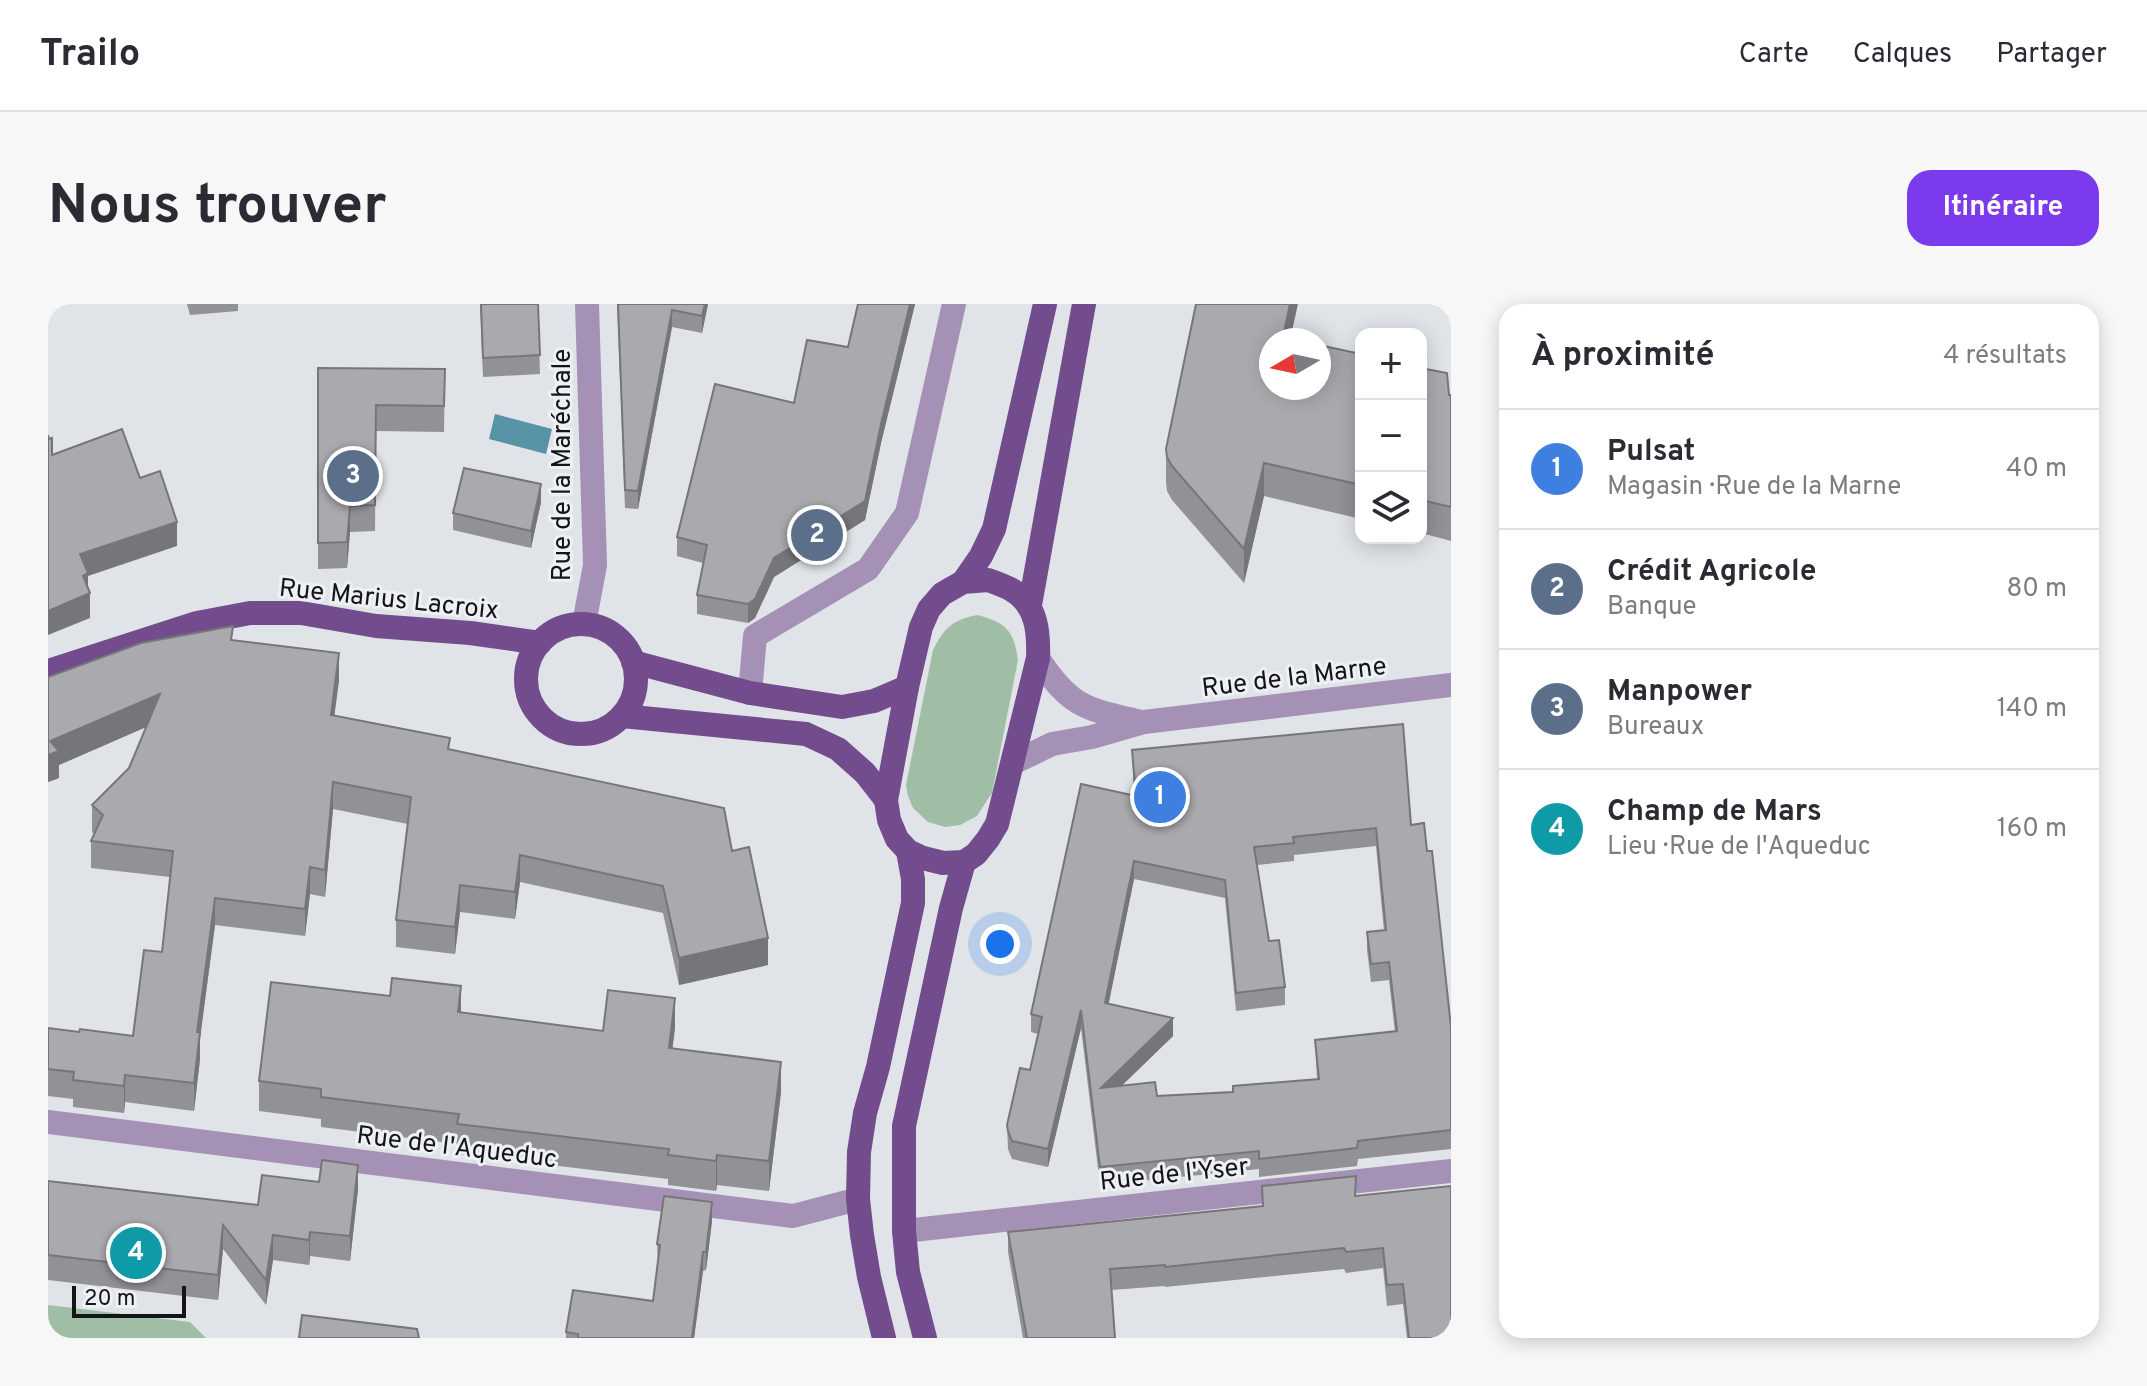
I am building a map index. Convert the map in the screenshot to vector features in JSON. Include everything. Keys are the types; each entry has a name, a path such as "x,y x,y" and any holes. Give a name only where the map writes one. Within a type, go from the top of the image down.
{"main road":[{"path":"963,582 981,556 994,529 1045,304"},
{"path":"1030,605 1084,304"},
{"path":"988,580 1013,590 1030,605 1039,639 1038,658 997,824 976,854 964,862 943,863 923,858 908,851 897,839 889,820 886,800 921,627 929,609 942,594 963,582 988,580"},
{"name":"Rue Marius Lacroix","path":"48,671 197,623 250,613 301,613 376,626 470,633 540,643"},
{"path":"584,624 600,628 626,647 636,676 630,704 622,716 609,727 576,734 559,730 545,721 527,691 527,674 530,657 552,632 584,624"},
{"path":"633,662 750,693 842,707 874,701 907,687"},
{"path":"622,716 806,734 838,749 865,773 886,800"},
{"path":"884,1338 869,1277 858,1199 859,1152 865,1113 878,1067 913,903 908,851"},
{"path":"925,1338 908,1272 904,1231 904,1126 951,908 964,862"}],"street":[{"name":"Rue de la Maréchale","path":"584,624 595,565 587,304"},
{"path":"750,693 755,636 868,569 907,513 954,304"},
{"name":"Rue de la Marne","path":"1038,658 1052,681 1079,703 1096,711 1144,722"},
{"name":"Rue de la Marne","path":"1013,763 1052,744 1092,737 1144,722 1451,685"},
{"name":"Rue de l'Aqueduc","path":"48,1122 793,1216 858,1199"},
{"name":"Rue de l'Yser","path":"904,1231 1451,1171"}],"green space":[{"path":"977,615 1001,624 1011,634 1018,660 992,793 977,816 960,825 945,827 928,822 913,808 906,785 933,650 950,626"},
{"path":"48,1305 190,1322 206,1338 48,1338"}],"water":[{"path":"495,414 552,429 546,454 489,439"}],"building":[{"path":"481,304 538,304 540,355 483,358"},
{"path":"618,304 705,304 702,316 672,310 638,491 625,490"},
{"path":"858,304 910,304 865,501 774,558 755,599 748,604 697,595 707,545 677,537 715,384 794,403 807,340 848,347"},
{"path":"1196,304 1290,304 1285,328 1259,328 1259,400 1331,400 1331,348 1355,353 1355,484 1264,463 1244,549 1172,466 1166,449"},
{"path":"318,368 445,369 444,406 376,405 375,505 350,506 347,542 318,543"},
{"path":"1427,369 1447,373 1451,395 1451,507 1427,501"},
{"path":"122,429 140,478 160,471 177,522 80,554 88,573 83,576 90,593 48,611 48,435 49,439 52,438 52,455"},
{"path":"464,468 541,484 531,531 453,513"},
{"path":"233,626 231,640 339,653 331,715 450,738 448,749 724,808 732,851 749,847 768,938 679,958 663,886 520,855 515,892 460,885 455,927 396,920 411,797 333,782 325,870 310,867 305,909 215,898 197,1032 200,1032 194,1083 125,1075 124,1086 73,1080 74,1072 48,1069 48,1028 133,1036 144,950 162,952 173,851 91,841 103,815 92,805 129,768 160,694 50,741 59,751 48,755 48,677 141,643"},
{"path":"1403,724 1411,825 1424,823 1427,851 1432,851 1451,1027 1451,1130 1358,1141 1357,1148 1259,1159 1259,1151 1100,1167 1081,1010 1048,1149 1012,1141 1007,1125 1020,1068 1030,1070 1042,1017 1031,1014 1081,784 1136,796 1132,750","holes":["1376,828 1386,930 1367,932 1371,964 1389,962 1397,1031 1315,1040 1319,1079 1233,1086 1233,1092 1157,1096 1155,1082 1101,1088 1173,1018 1105,1003 1134,861 1225,880 1236,993 1285,987 1279,940 1269,941 1254,847 1294,843 1293,837"]},
{"path":"392,978 461,986 458,1012 603,1031 608,990 675,998 669,1048 781,1062 769,1161 717,1155 716,1161 668,1155 669,1149 457,1124 459,1114 321,1097 321,1089 259,1081 271,982 390,996"},
{"path":"322,1160 358,1165 350,1236 310,1232 309,1240 273,1235 266,1280 223,1225 218,1275 48,1255 48,1181 258,1205 262,1175 319,1182"},
{"path":"1356,1176 1355,1196 1451,1186 1451,1338 1409,1338 1403,1284 1387,1285 1383,1248 1346,1252 1344,1248 1165,1267 1110,1269 1115,1338 1027,1338 1008,1232 1263,1206 1262,1186"},
{"path":"664,1196 712,1202 692,1338 578,1338 578,1334 566,1332 573,1290 653,1301"},
{"path":"302,1315 417,1329 419,1338 299,1338"}],"place":[{"name":"Manpower","path":"353,476"},
{"name":"Crédit Agricole","path":"817,535"},
{"name":"Pulsat","path":"1160,797"},
{"name":"Champ de Mars","path":"136,1253"}]}
